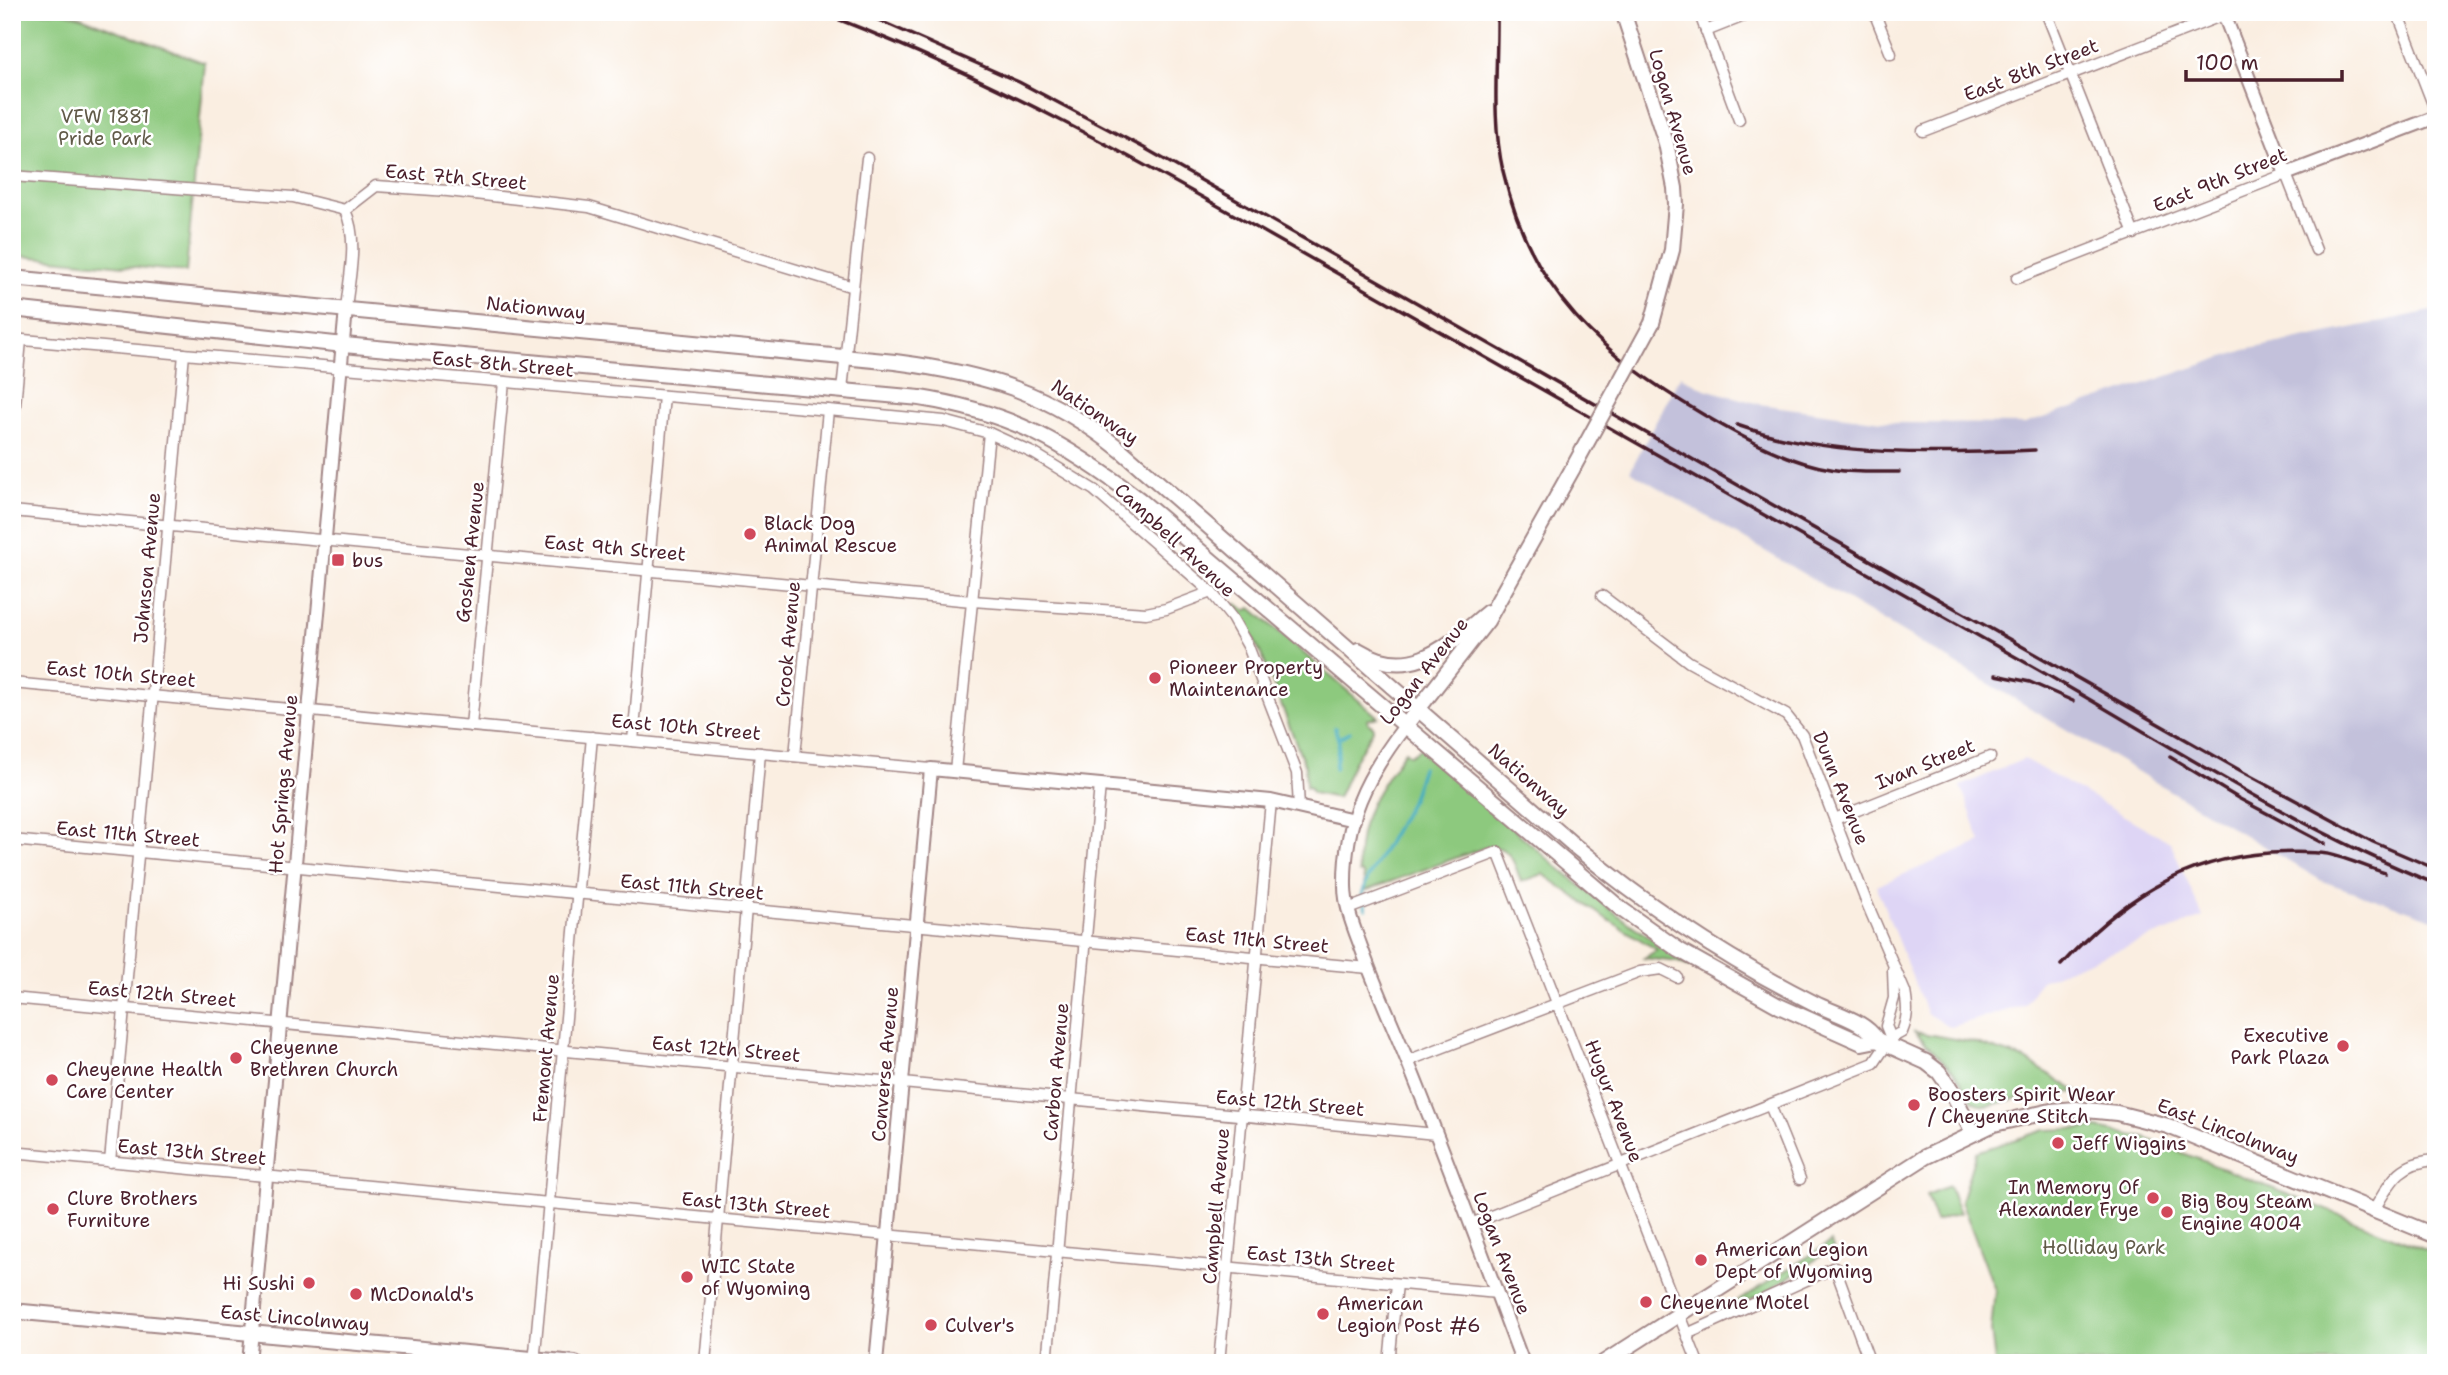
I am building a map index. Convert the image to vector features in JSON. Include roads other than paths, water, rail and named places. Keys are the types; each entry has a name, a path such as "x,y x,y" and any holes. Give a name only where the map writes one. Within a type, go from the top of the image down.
{"main road":[{"name":"Logan Avenue","path":"1405,726 1467,649 1497,605 1652,323 1672,250 1675,188 1666,143 1623,12"},
{"name":"Nationway","path":"12,278 915,365 985,378 1017,388 1058,407 1122,451 1586,855 1651,906 1752,970 1815,1004 1870,1028 1886,1041 1939,1072 1955,1096 1973,1133"},
{"name":"Nationway","path":"12,309 344,345 920,398 967,407 1012,421 1060,444 1118,483 1176,529 1601,894 1663,940 1779,1006 1862,1043 1886,1041"},
{"path":"1327,630 1370,657 1390,662 1412,662 1426,658 1445,647 1497,605"},
{"name":"East Lincolnway","path":"1603,1363 1925,1157 1994,1124 2052,1111 2123,1114 2145,1119 2188,1133 2436,1236"},
{"name":"East Lincolnway","path":"12,1311 575,1363"}],"street":[{"path":"1699,12 1740,120"},
{"path":"1706,31 1754,12"},
{"path":"1874,12 1891,54"},
{"path":"2046,12 2134,234"},
{"path":"2397,12 2436,114"},
{"path":"2226,13 2316,250"},
{"name":"East 8th Street","path":"1923,131 2226,13"},
{"name":"East 9th Street","path":"2017,278 2436,114"},
{"path":"842,390 867,158"},
{"path":"12,176 293,197 345,211"},
{"name":"East 7th Street","path":"345,211 376,186 589,207 853,287"},
{"name":"Hot Springs Avenue","path":"249,1363 344,345 352,247 352,225 345,211"},
{"path":"12,438 17,340"},
{"name":"East 8th Street","path":"17,340 944,421 989,433"},
{"name":"Johnson Avenue","path":"110,1162 184,354"},
{"name":"Goshen Avenue","path":"471,726 504,382"},
{"path":"633,741 664,396"},
{"name":"Crook Avenue","path":"795,756 828,410"},
{"path":"955,771 989,433"},
{"name":"Campbell Avenue","path":"989,433 1035,454 1094,490 1211,592 1232,618 1248,646 1297,773 1299,807"},
{"name":"East 9th Street","path":"12,511 972,601 1146,613 1166,610 1211,592"},
{"name":"Dunn Avenue","path":"1602,596 1689,662 1786,715 1805,740 1892,965 1905,992 1908,1013 1902,1032 1886,1041"},
{"name":"East 10th Street","path":"12,683 1271,801 1354,820"},
{"name":"Logan Avenue","path":"1405,726 1372,772 1363,790 1346,859 1345,888 1348,909 1523,1363"},
{"name":"Fremont Avenue","path":"534,1361 592,737"},
{"path":"705,1363 760,753"},
{"name":"Ivan Street","path":"1835,819 1990,757"},
{"name":"Converse Avenue","path":"876,1363 931,769"},
{"name":"Carbon Avenue","path":"1047,1363 1100,785"},
{"name":"Campbell Avenue","path":"1219,1363 1271,801"},
{"name":"East 11th Street","path":"12,840 1369,968"},
{"name":"Hugur Avenue","path":"1348,909 1498,852 1698,1363"},
{"path":"1471,1224 1868,1066 1881,1056 1886,1041 1886,1026 1894,998 1892,965"},
{"path":"1408,1061 1557,1002 1654,968 1676,977"},
{"name":"East 12th Street","path":"12,998 1436,1134"},
{"path":"1770,1105 1800,1180"},
{"name":"East 13th Street","path":"12,1152 1497,1293"},
{"path":"2374,1210 2392,1178 2407,1165 2436,1160"},
{"path":"1687,1334 1835,1267 1870,1363"},
{"path":"1390,1363 1397,1284"}],"waterway":[{"path":"1335,728 1339,742 1335,769"},
{"path":"1339,738 1350,732"},
{"path":"1366,909 1362,893 1412,799 1422,768"}],"railway":[{"path":"819,12 962,72 1100,141 2037,669 2233,784 2333,838 2436,884"},
{"path":"860,12 1019,82 1146,149 2243,772 2373,842 2436,869"},
{"path":"1497,12 1496,111 1503,171 1515,214 1532,252 1552,286 1575,316 1633,368 1704,415 1751,441 1784,456 1819,467 1851,472 1899,472"},
{"path":"1737,425 1773,436 1846,448 1922,453 2035,450"},
{"path":"1996,675 2030,682 2073,701"},
{"path":"2170,757 2238,798 2325,844"},
{"path":"2061,965 2083,942 2129,903 2180,874 2208,864 2269,853 2313,852 2335,856 2385,873"}],"place":[{"name":"Black Dog Animal Rescue","path":"750,534"},
{"name":"bus","path":"338,560"},
{"name":"Pioneer Property Maintenance","path":"1155,678"},
{"name":"Executive Park Plaza","path":"2343,1046"},
{"name":"Cheyenne Brethren Church","path":"236,1058"},
{"name":"Cheyenne Health Care Center","path":"52,1080"},
{"name":"Boosters Spirit Wear / Cheyenne Stitch","path":"1914,1105"},
{"name":"Jeff Wiggins","path":"2058,1143"},
{"name":"In Memory Of Alexander Frye","path":"2153,1198"},
{"name":"Clure Brothers Furniture","path":"53,1209"},
{"name":"Big Boy Steam Engine 4004","path":"2167,1212"},
{"name":"American Legion Dept of Wyoming","path":"1701,1260"},
{"name":"WIC State of Wyoming","path":"687,1277"},
{"name":"Hi Sushi","path":"309,1283"},
{"name":"McDonald's","path":"356,1294"},
{"name":"Cheyenne Motel","path":"1646,1302"},
{"name":"American Legion Post #6","path":"1323,1314"},
{"name":"Culver's","path":"931,1325"}],"park label":[{"name":"VFW 1881 Pride Park","path":"105,127"},
{"name":"Holliday Park","path":"2104,1247"}]}
